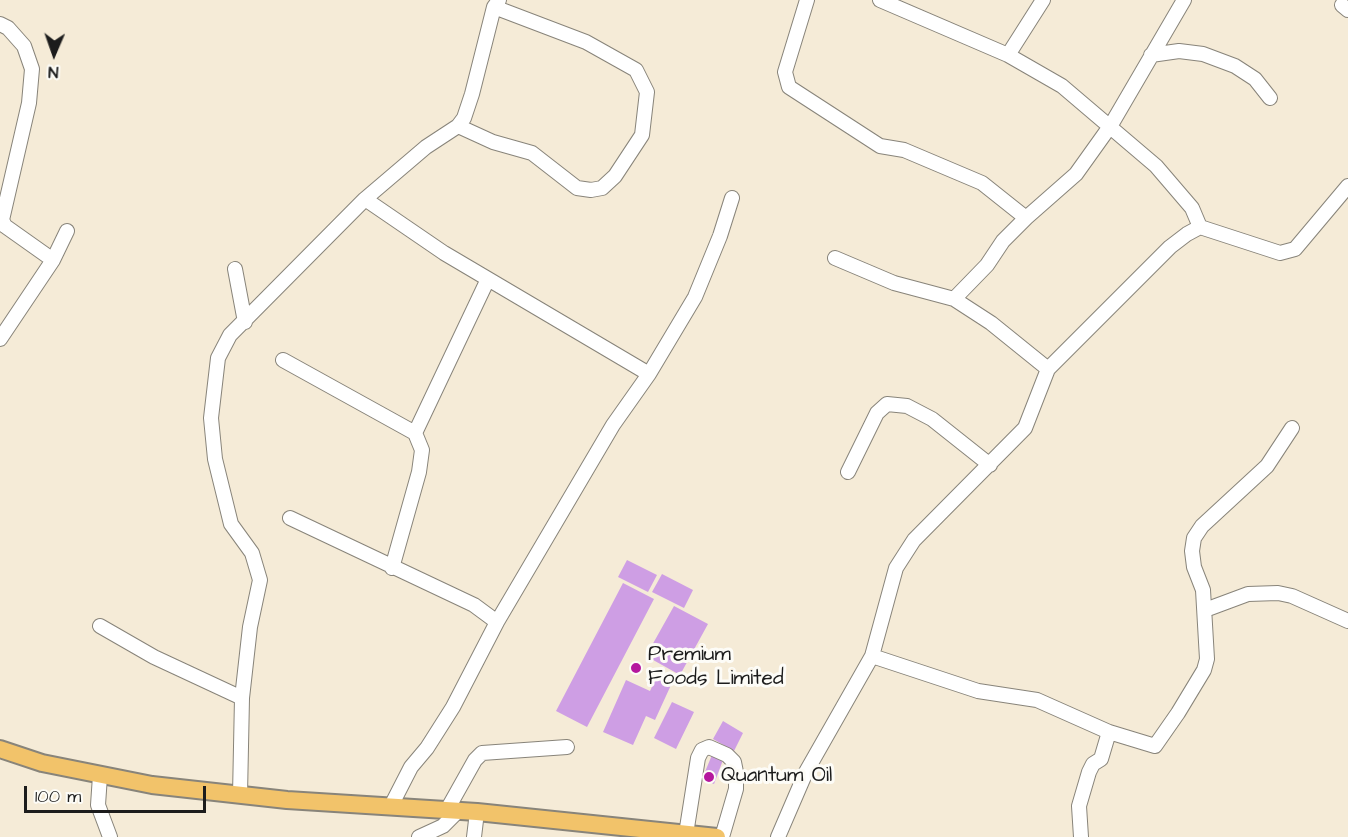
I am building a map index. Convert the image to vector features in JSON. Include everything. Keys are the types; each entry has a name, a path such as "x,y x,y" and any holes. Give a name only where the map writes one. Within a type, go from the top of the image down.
{"main road":[{"path":"0,749 42,763 100,776 240,795 477,812 717,837"}],"street":[{"path":"807,0 785,72 789,87 880,146 904,150 982,183 1026,218"},
{"path":"880,0 1008,55 1062,86 1111,125 1180,193 1192,208 1200,227 1280,253 1295,249 1348,186"},
{"path":"909,13 915,0"},
{"path":"1008,55 1043,0"},
{"path":"954,299 987,265 1003,241 1076,174 1111,125 1151,55 1166,35 1184,0"},
{"path":"240,795 242,698 250,627 260,580 252,553 231,524 214,459 210,418 220,351 230,335 365,199 426,147 458,126 464,118 472,94 496,4 586,42 636,70 647,92 642,135 615,176 602,188 591,190 577,188 532,153 493,142 458,126"},
{"path":"0,24 8,28 24,46 32,69 29,103 2,220 5,226 53,260"},
{"path":"1151,55 1179,51 1203,54 1235,66 1256,79 1270,98"},
{"path":"391,806 411,767 428,748 453,707 497,622 613,425 649,374 695,297 720,237 732,198"},
{"path":"365,199 394,221 488,279 649,374"},
{"path":"778,837 788,808 806,772 872,656 896,568 914,540 1025,428 1048,369 1170,247 1200,227"},
{"path":"0,339 53,260 67,231"},
{"path":"835,258 894,283 954,299 991,323 1048,369"},
{"path":"235,269 245,322"},
{"path":"415,433 488,279"},
{"path":"283,360 415,433 422,450 419,472 392,568"},
{"path":"848,472 877,414 887,404 907,406 932,419 990,465"},
{"path":"872,656 978,691 1037,700 1109,732 1149,746 1159,743 1204,670 1207,659 1203,590 1194,567 1192,551 1194,538 1202,526 1268,466 1292,428"},
{"path":"291,518 474,605 497,622"},
{"path":"1205,610 1248,594 1278,593 1292,596 1348,621"},
{"path":"100,626 154,657 242,698"},
{"path":"1081,837 1079,806 1089,772 1093,764 1101,759 1109,732"},
{"path":"419,837 443,826 453,810 475,760 482,753 567,747"},
{"path":"686,834 698,758 702,750 709,747 727,755 734,762 736,772 736,789 722,837"},
{"path":"100,776 98,805 110,837"},
{"path":"474,837 477,812"}],"building":[{"path":"627,560 657,575 648,592 618,577"},
{"path":"662,574 693,590 684,608 652,592"},
{"path":"623,583 654,599 587,727 556,711"},
{"path":"674,606 708,624 680,675 646,656"},
{"path":"656,678 671,685 655,720 646,716 633,745 603,732 626,680 650,691"},
{"path":"672,702 694,712 676,749 654,738"},
{"path":"723,721 743,733 734,751 713,739"},
{"path":"712,755 723,760 714,784 702,779"}],"place":[{"name":"Premium Foods Limited","path":"636,668"},
{"name":"Quantum Oil","path":"709,777"}]}
